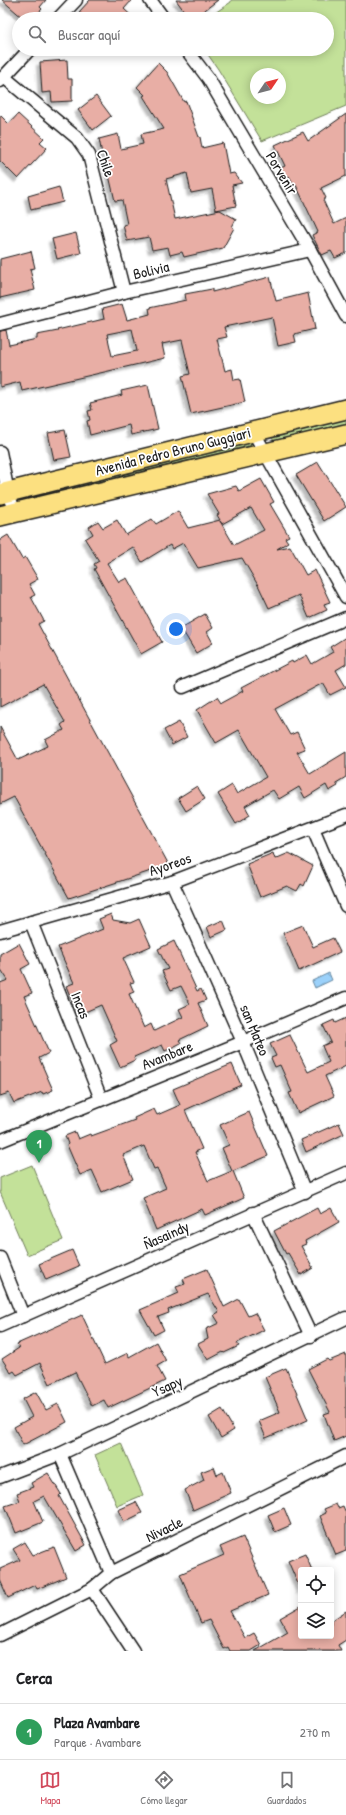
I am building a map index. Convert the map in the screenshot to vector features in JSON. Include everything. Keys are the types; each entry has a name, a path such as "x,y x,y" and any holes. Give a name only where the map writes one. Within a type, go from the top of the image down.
{"main road":[{"name":"Avenida Pedro Bruno Guggiari","path":"4,494 346,409"},
{"name":"Avenida Pedro Bruno Guggiari","path":"7,515 346,434"}],"street":[{"path":"65,12 76,0"},
{"path":"150,0 159,12"},
{"path":"2,79 23,56"},
{"name":"Porvenir","path":"191,56 208,78 310,250 346,316"},
{"name":"Chile","path":"2,79 76,138 89,155 124,292"},
{"name":"Bolivia","path":"0,324 124,292 310,250"},
{"path":"253,431 346,597"},
{"path":"0,452 7,515"},
{"path":"183,687 346,618"},
{"name":"Ayoreos","path":"0,931 172,882 313,829 346,815"},
{"path":"313,829 346,906"},
{"name":"san Mateo","path":"172,882 243,1042 305,1192"},
{"name":"Incas","path":"31,922 101,1099"},
{"name":"Avambare","path":"0,1141 243,1042 346,998"},
{"name":"Ñasaindy","path":"0,1326 346,1173"},
{"path":"253,1214 311,1336"},
{"path":"0,1258 23,1316"},
{"name":"Ysapy","path":"0,1477 60,1454 311,1336 346,1318"},
{"path":"60,1454 111,1573"},
{"name":"Nivacle","path":"0,1635 92,1589 111,1573 346,1456"},
{"path":"92,1589 133,1651"}],"green space":[{"path":"231,0 346,0 346,106 262,141 209,56 334,56 334,12 216,12 231,2"},
{"path":"346,419 346,426 274,441 272,438 273,436"},
{"path":"248,442 252,444 252,448 28,501 27,495"},
{"path":"32,1165 63,1240 27,1255 0,1192 0,1178"},
{"path":"121,1443 143,1495 117,1506 95,1455"}],"water":[{"path":"329,973 332,980 315,988 312,981"}],"building":[{"path":"2,0 46,0 40,7 42,9 39,12 16,12"},
{"path":"90,0 132,0 124,9 127,12 79,12"},
{"path":"176,0 218,0 202,12 185,12"},
{"path":"67,60 68,79 72,79 72,101 52,102 51,92 42,93 40,62"},
{"path":"158,63 167,72 184,102 186,101 200,137 202,148 223,143 229,174 234,173 242,183 232,185 236,206 216,210 212,189 191,193 187,173 166,179 175,219 220,210 236,219 232,227 234,228 223,248 184,257 182,252 170,255 168,247 152,250 149,237 127,241 123,225 127,224 122,200 115,201 99,139 118,134 121,149 143,144 141,134 164,129 143,96 145,95 137,87"},
{"path":"96,96 111,116 93,130 78,110"},
{"path":"18,114 44,138 40,142 47,148 18,179 0,161 0,115 9,124"},
{"path":"346,114 346,176 321,188 326,198 323,200 334,224 346,218 346,253 335,258 331,251 322,255 312,235 318,232 296,185 295,186 289,176 283,178 279,169 285,166 275,145 303,132 308,141"},
{"path":"59,187 63,202 31,210 28,196"},
{"path":"76,233 81,253 57,259 52,239"},
{"path":"31,251 35,268 30,269 35,290 0,298 0,259"},
{"path":"270,277 276,301 308,293 315,329 294,334 296,342 278,346 272,317 224,327 227,337 217,339 225,371 232,369 234,380 240,379 245,402 191,414 182,376 190,374 182,340 162,344 165,358 22,391 20,382 0,387 0,331 6,330 9,345 37,339 37,335 104,319 102,309 122,304 127,320 150,314 149,308 186,300 185,294 212,289 212,292","holes":["132,329 137,351 112,356 107,334"]},
{"path":"148,385 158,429 131,435 129,425 90,435 87,421 90,420 88,411 92,410 90,403 122,395 121,391"},
{"path":"65,430 71,457 54,460 48,433"},
{"path":"318,462 346,507 324,521 296,475"},
{"path":"261,479 274,502 270,504 289,536 285,538 288,542 277,549 290,546 306,575 315,570 330,602 324,604 327,610 309,618 299,595 269,608 242,558 198,568 183,543 172,549 170,545 142,562 133,547 107,563 119,582 127,578 162,642 141,654 94,569 96,568 94,564 99,561 85,539 93,534 89,527 98,521 103,528 117,520 126,535 152,519 156,524 178,511 188,528 220,520 217,515 219,514 207,494 236,486 239,491","holes":["251,508 264,530 234,545 220,521 222,524"]},
{"path":"8,535 22,559 25,557 38,579 29,584 35,595 31,597 44,621 38,624 169,865 69,898 14,797 0,804 0,727 18,760 48,746 45,740 64,730 61,725 65,722 43,684 0,707 0,540"},
{"path":"205,614 213,628 207,632 213,643 196,653 181,628"},
{"path":"346,637 346,664 336,670 346,687 330,695 323,683 275,709 290,735 297,732 305,749 297,752 310,774 346,752 346,777 336,783 338,786 329,791 326,785 305,798 299,787 279,799 273,790 245,806 250,815 236,824 218,794 232,785 237,794 266,777 239,730 216,743 197,710 217,697 221,703 243,691 241,688 292,661 293,663 307,655 312,664 333,652 330,647"},
{"path":"179,722 187,737 172,745 164,730"},
{"path":"197,786 205,799 186,811 178,798"},
{"path":"273,853 275,859 289,853 313,866 304,886 301,884 297,891 287,886 260,897 247,864"},
{"path":"111,914 113,920 130,923 139,919 151,946 123,958 134,982 130,983 134,992 129,994 144,1028 151,1024 154,1031 183,1017 179,1009 190,1004 181,986 171,990 162,971 168,969 158,949 174,941 197,991 201,989 206,1000 198,1003 208,1026 179,1040 181,1043 165,1051 162,1045 134,1057 135,1060 120,1067 110,1045 117,1041 101,1005 78,1015 66,986 74,983 58,947 103,929 99,919"},
{"path":"223,920 227,930 211,937 207,927"},
{"path":"303,925 313,947 333,938 340,952 299,971 283,933"},
{"path":"19,943 30,964 21,969 32,993 24,996 49,1053 39,1058 53,1090 43,1094 42,1092 14,1103 9,1093 0,1096 0,983 8,980 0,968 0,954"},
{"path":"346,1018 346,1066 325,1076 334,1096 298,1113 289,1093 292,1092 280,1065 275,1067 271,1058 276,1056 270,1044 290,1035 308,1072 329,1062 322,1046 331,1042 323,1025 334,1020 335,1023"},
{"path":"232,1064 241,1085 185,1110 202,1149 195,1152 208,1181 232,1171 222,1148 229,1145 220,1125 249,1112 268,1156 233,1171 244,1198 205,1215 202,1209 156,1230 143,1198 166,1188 157,1168 154,1169 144,1146 123,1155 133,1179 102,1192 92,1170 80,1175 67,1145 65,1136 75,1132 78,1139 90,1134 91,1136 135,1120 134,1118 154,1109 157,1115 180,1105 173,1089"},
{"path":"339,1123 344,1134 306,1152 301,1140"},
{"path":"317,1208 320,1214 331,1208 339,1222 305,1241 306,1244 301,1246 313,1268 301,1275 288,1253 286,1254 274,1231"},
{"path":"72,1250 79,1266 46,1280 39,1264"},
{"path":"207,1269 224,1307 239,1299 248,1316 255,1313 264,1330 237,1343 239,1346 208,1360 198,1344 208,1339 206,1329 219,1323 214,1315 219,1312 208,1294 168,1310 169,1313 158,1317 164,1330 154,1335 140,1310 179,1293 176,1287 185,1284 183,1279"},
{"path":"82,1315 105,1364 128,1353 129,1357 156,1342 166,1361 157,1366 165,1381 108,1408 104,1400 92,1406 75,1372 50,1384 40,1363 17,1375 14,1371 11,1373 2,1359 19,1348 17,1344"},
{"path":"346,1354 346,1436 334,1441 324,1414 330,1412 308,1369 327,1359 329,1361"},
{"path":"286,1368 308,1420 266,1438 259,1421 280,1412 265,1377"},
{"path":"36,1392 46,1410 58,1404 67,1422 23,1445 14,1427 32,1417 23,1399"},
{"path":"222,1409 234,1430 221,1438 209,1417"},
{"path":"214,1467 217,1475 223,1472 231,1493 193,1510 185,1490 204,1480 201,1472"},
{"path":"48,1473 61,1494 59,1496 86,1545 76,1551 44,1496 34,1501 43,1522 16,1533 5,1506 20,1501 17,1493 33,1487 31,1483"},
{"path":"136,1502 142,1513 124,1522 118,1510"},
{"path":"336,1504 338,1508 343,1506 346,1513 346,1551 336,1555 320,1516 326,1513 324,1509"},
{"path":"284,1508 291,1525 275,1532 268,1515"},
{"path":"243,1537 268,1595 230,1611 245,1638 254,1633 261,1645 251,1651 230,1651 228,1647 224,1649 209,1620 201,1623 180,1574 224,1555 220,1547"},
{"path":"25,1542 33,1555 54,1547 66,1577 37,1589 35,1585 8,1598 0,1580 0,1569 20,1560 13,1549"},
{"path":"305,1554 311,1567 298,1567 298,1584 288,1561"},
{"path":"298,1608 298,1639 334,1639 334,1619 346,1611 346,1640 338,1645 341,1651 255,1651 288,1632 280,1618"}],"place":[{"name":"Plaza Avambare","path":"39,1163"}]}
